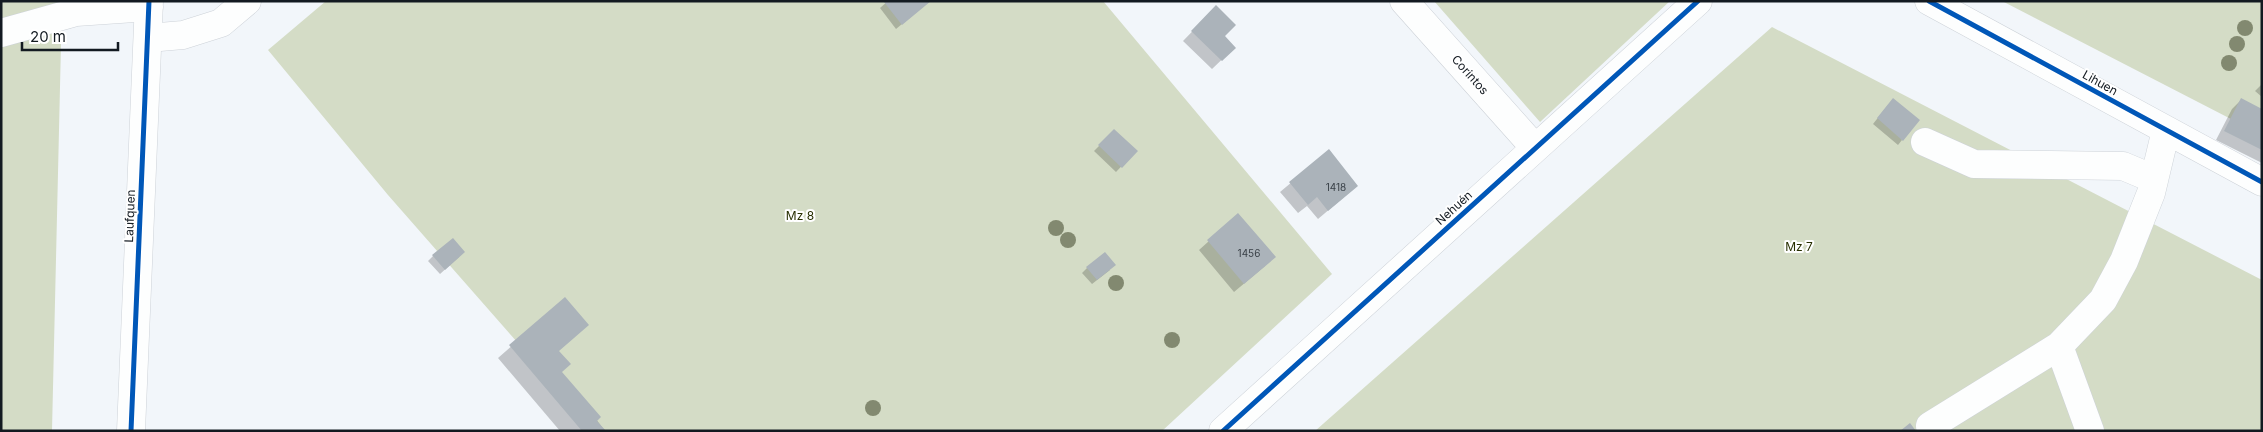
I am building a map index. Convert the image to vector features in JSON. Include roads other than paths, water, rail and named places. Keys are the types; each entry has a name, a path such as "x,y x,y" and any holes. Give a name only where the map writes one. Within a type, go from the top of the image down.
{"street":[{"path":"148,38 184,35 221,23 247,1"},
{"name":"Corintos","path":"1404,1 1535,148"},
{"name":"Nehuén","path":"1223,431 1698,1"},
{"name":"Lihuen","path":"1929,1 2262,182"},
{"path":"1,33 76,12 149,4"},
{"name":"Laufquen","path":"131,431 149,4"},
{"path":"1930,426 2059,346 2103,300 2124,261 2151,193 2166,130"},
{"path":"1925,142 1974,164 2123,166 2154,179"},
{"path":"2059,346 2090,431"}],"park label":[{"name":"Mz 8","path":"800,216"},
{"name":"Mz 7","path":"1799,247"}]}
